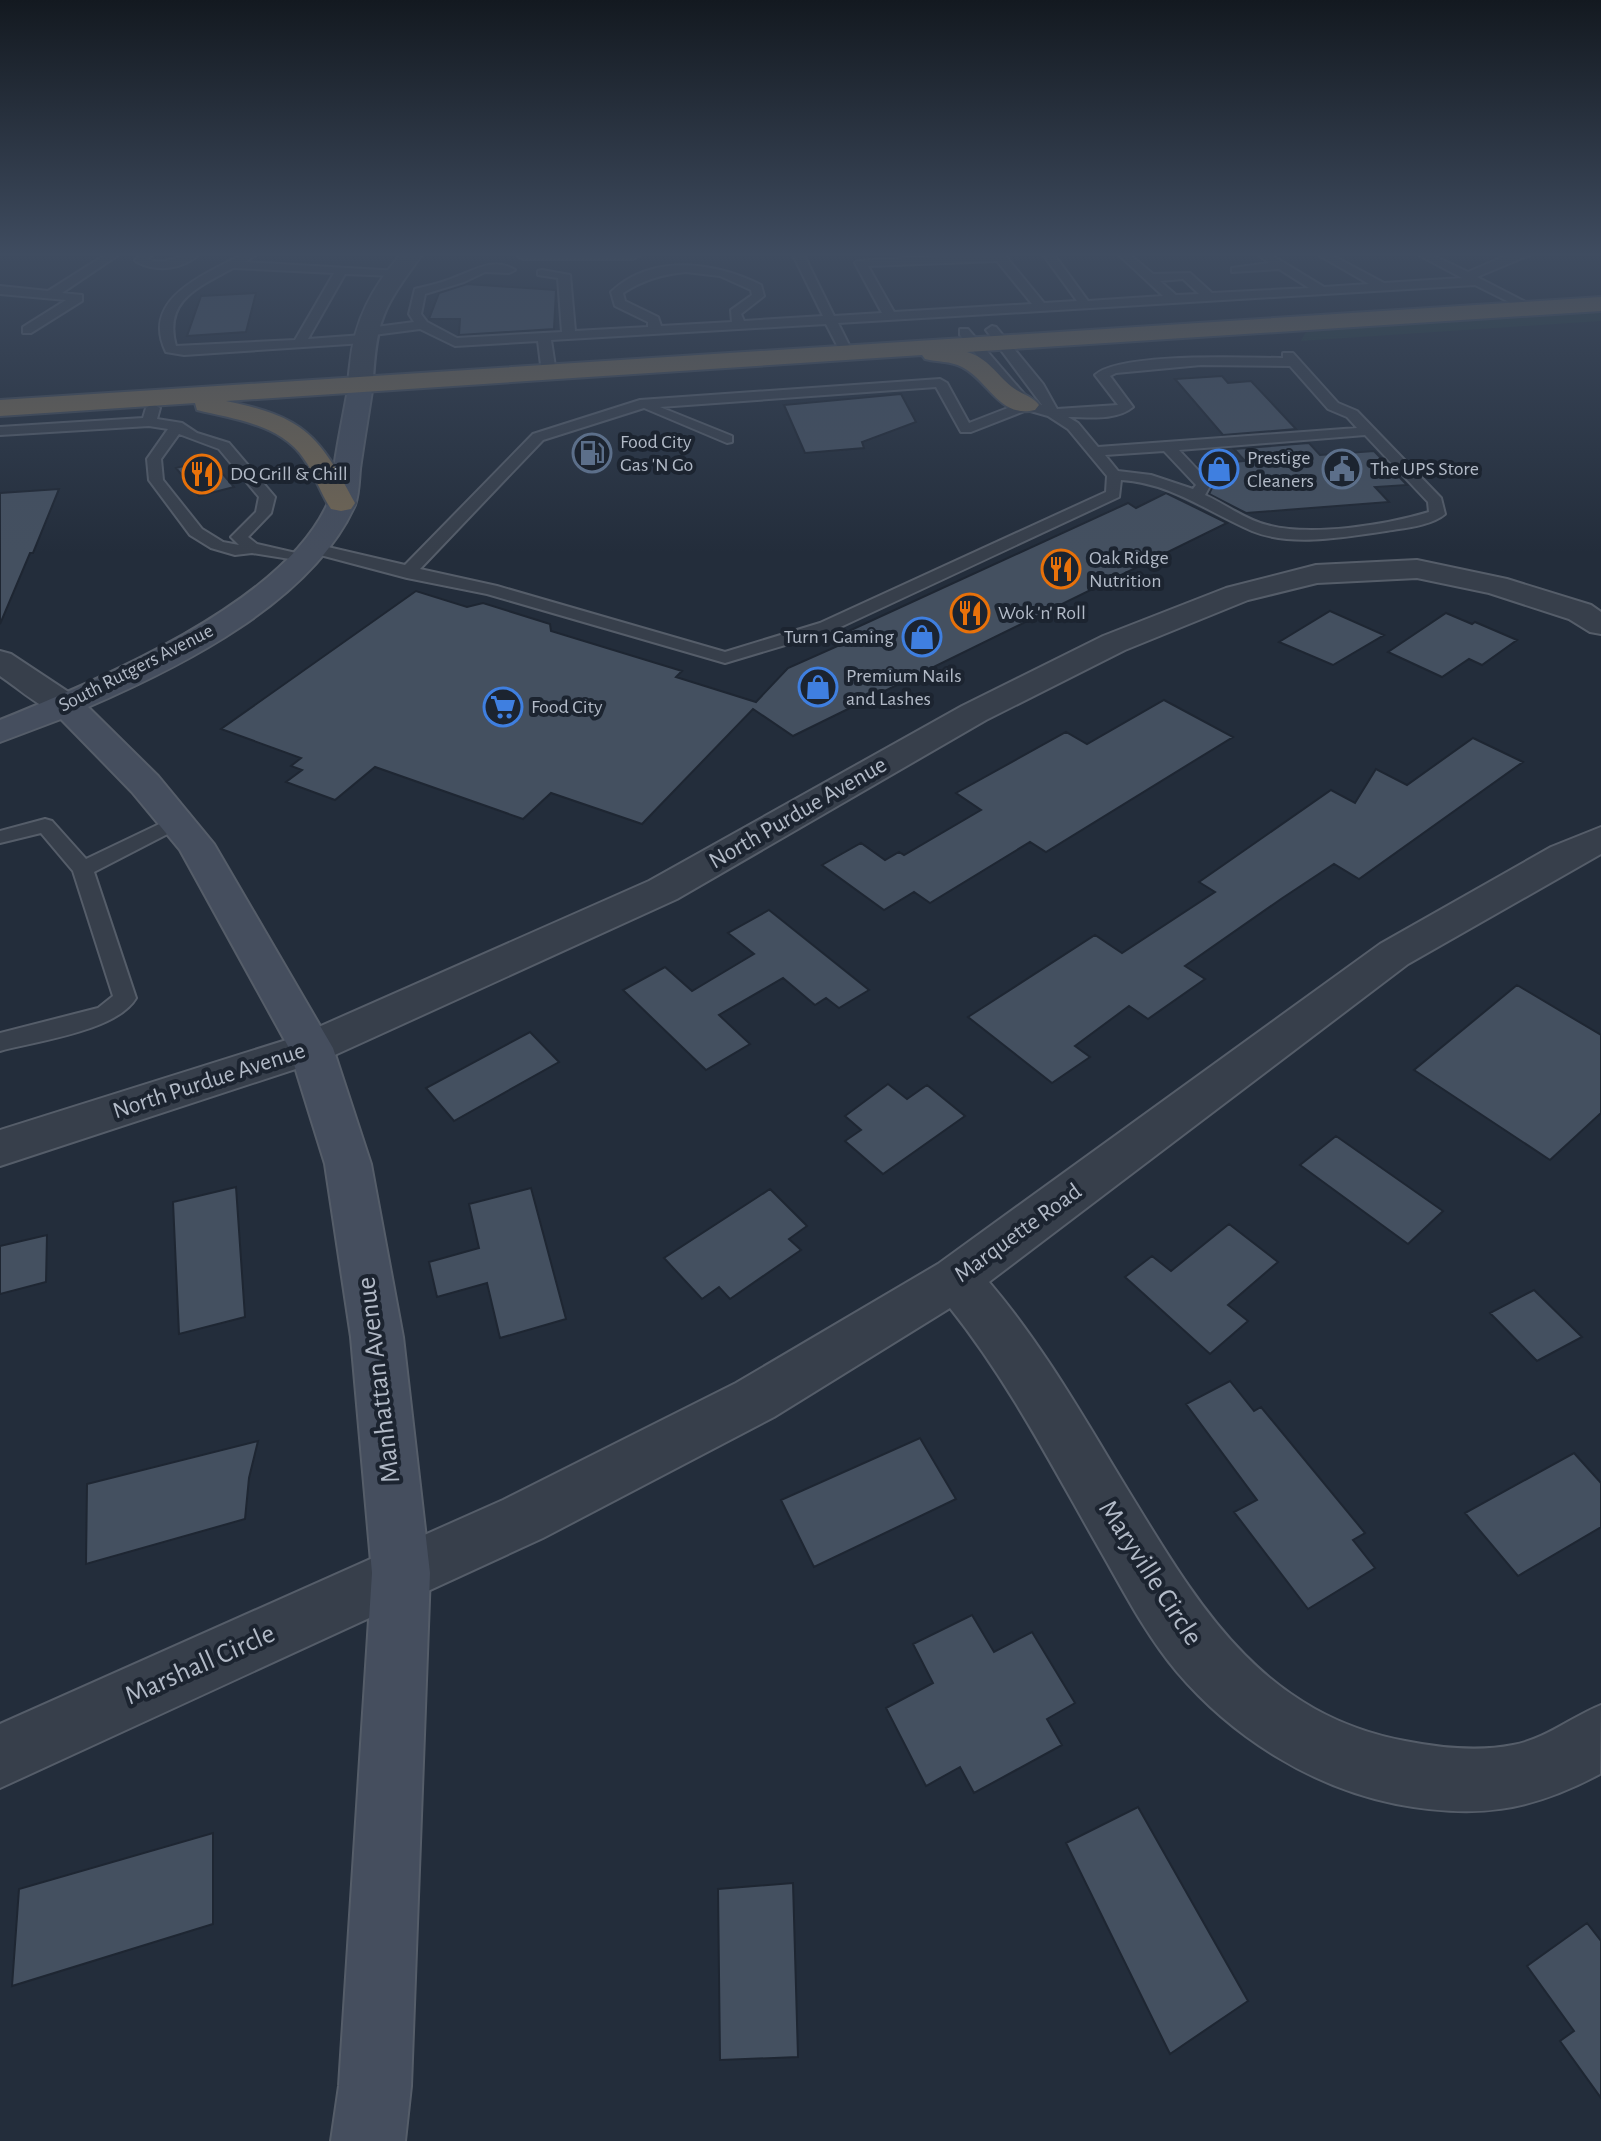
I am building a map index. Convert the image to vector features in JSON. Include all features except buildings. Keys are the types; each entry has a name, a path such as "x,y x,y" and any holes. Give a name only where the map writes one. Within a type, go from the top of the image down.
{"highway":[{"path":"152,410 362,377 594,353"},
{"path":"714,362 759,353"},
{"path":"1276,353 1291,359 1294,353"},
{"path":"547,356 797,363 951,355 973,361 1006,398 1026,405"},
{"path":"0,393 362,377"},
{"path":"0,408 152,410 216,406 259,419 292,434 312,450 341,503"}],"street":[{"path":"362,377 363,353"},
{"name":"South Rutgers Avenue","path":"0,732 67,706 201,638 259,598 309,554 341,503 362,377"},
{"name":"North Purdue Avenue","path":"0,1148 311,1048 663,890 974,713 1114,643 1237,594 1316,574 1417,569 1496,585 1580,612 1601,625"},
{"path":"0,661 67,706"},
{"name":"Manhattan Avenue","path":"67,706 145,784 195,844 311,1048 348,1164 377,1337 401,1573 375,2086 368,2141"},
{"name":"Marquette Road","path":"401,1573 523,1519 725,1417 956,1279 1394,954 1552,863 1601,839"},
{"name":"Maryville Circle","path":"956,1279 974,1300 1048,1411 1175,1621 1216,1670 1256,1707 1297,1735 1337,1756 1393,1773 1478,1782 1525,1777 1569,1758 1601,1736"},
{"name":"Marshall Circle","path":"0,1756 401,1573"}],"lane":[{"path":"527,353 547,356 550,353"},
{"path":"993,353 1026,405"},
{"path":"1001,353 1038,387 1053,413"},
{"path":"1053,413 1114,412 1126,407 1102,375 1113,369 1201,361 1291,359 1333,406 1352,414 1436,501 1437,514 1418,522 1387,526 1280,533 1259,529 1196,497 1139,475 1114,475"},
{"path":"177,426 154,459 156,480 196,532 217,545 235,550 252,548 309,554 491,590 725,658 826,627 1114,494 1114,475 1073,426 1053,413 1026,405 966,429 940,383 640,404 538,437 407,573"},
{"path":"640,404 727,439"},
{"path":"0,431 152,410 192,436 224,446 267,497 263,513 239,537 252,548"},
{"path":"1092,452 1368,431"},
{"path":"1166,445 1204,484 1196,497"},
{"path":"83,869 176,822"},
{"path":"0,837 45,825 83,869 125,998 106,1014 0,1042"}],"place":[{"name":"Food City Gas 'N Go","path":"592,453"},
{"name":"Prestige Cleaners","path":"1219,469"},
{"name":"The UPS Store","path":"1342,469"},
{"name":"DQ Grill & Chill","path":"202,474"},
{"name":"Oak Ridge Nutrition","path":"1061,569"},
{"name":"Wok 'n' Roll","path":"970,613"},
{"name":"Turn 1 Gaming","path":"922,637"},
{"name":"Premium Nails and Lashes","path":"818,687"},
{"name":"Food City","path":"503,707"}]}
